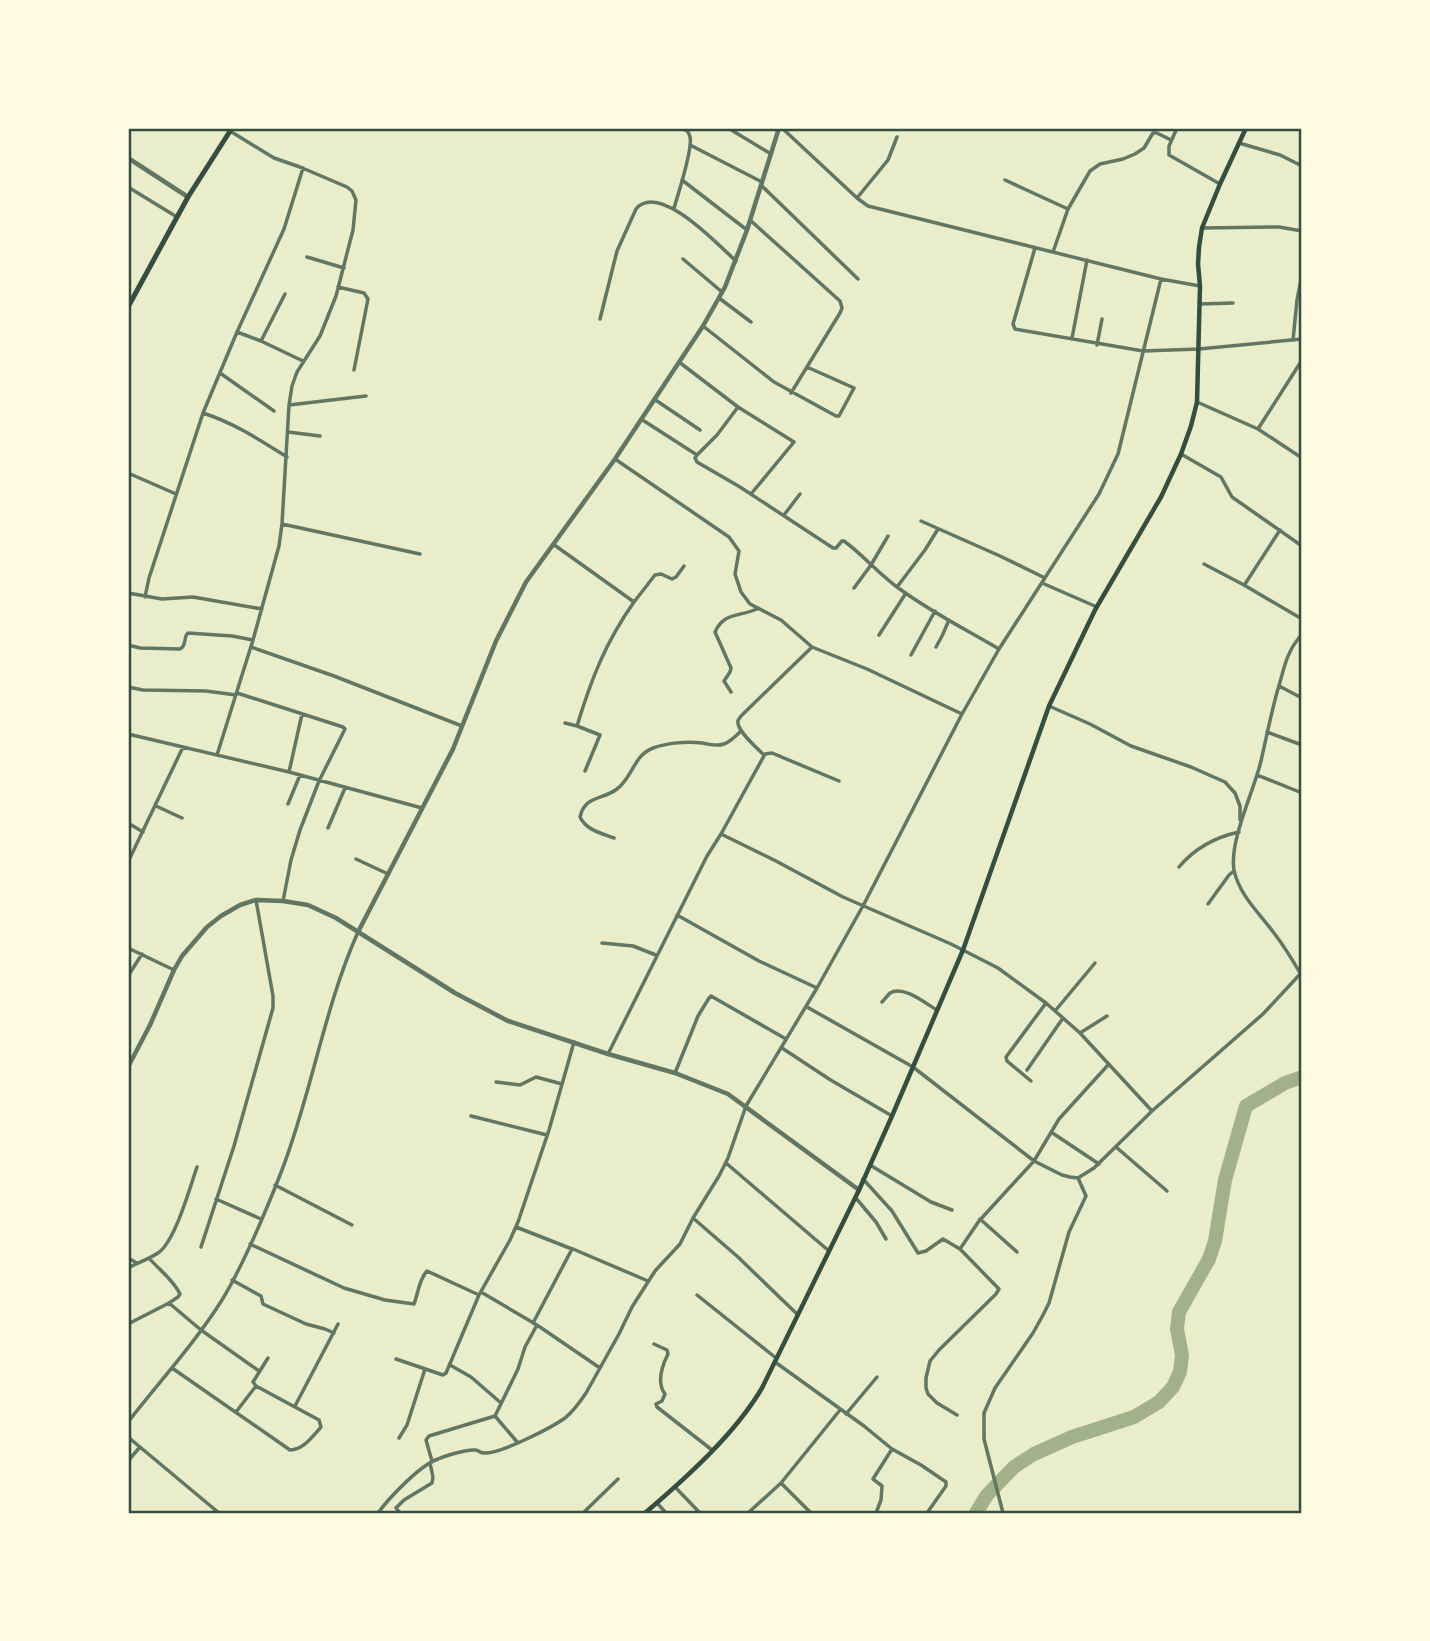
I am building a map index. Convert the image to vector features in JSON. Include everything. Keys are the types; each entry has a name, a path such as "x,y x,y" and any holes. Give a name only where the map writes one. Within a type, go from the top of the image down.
{"highway":[{"path":"128,307 188,197 230,129"}],"main road":[{"path":"645,1513 712,1450 750,1408 762,1388 859,1190 963,950 1049,706 1097,607 1161,497 1181,454 1197,402 1199,247 1202,228 1246,128"}],"street":[{"path":"674,208 690,145 690,137 683,128"},
{"path":"728,128 771,154"},
{"path":"128,1422 201,1330 232,1280 261,1219 298,1125 337,984 358,932 453,749 496,641 526,582 615,459 704,326 736,261 779,128 868,206 1161,279 1200,286"},
{"path":"1177,128 1168,149 1171,156 1220,184"},
{"path":"217,755 279,546 292,386 303,361 320,336 338,287 356,209 354,196 347,187 274,158 230,129"},
{"path":"1053,252 1068,209 1090,171 1096,166 1135,154 1154,133 1171,140"},
{"path":"857,198 888,160 897,137"},
{"path":"1239,143 1280,155 1302,166"},
{"path":"690,145 761,184 858,279"},
{"path":"128,158 188,197"},
{"path":"145,597 203,413 284,229 303,168"},
{"path":"682,180 747,230"},
{"path":"1005,180 1068,209"},
{"path":"128,187 177,218"},
{"path":"600,319 617,251 636,209 645,202 674,208 736,261"},
{"path":"750,220 840,301 842,308 792,393"},
{"path":"1202,228 1279,227 1302,231"},
{"path":"1035,248 1013,327 1015,329 1143,351 1199,349 1302,339"},
{"path":"307,257 344,268"},
{"path":"682,260 751,322"},
{"path":"1072,338 1087,260"},
{"path":"1293,340 1302,274"},
{"path":"377,1513 431,1462 473,1450 485,1453 518,1443 566,1417 581,1402 632,1307 648,1281 680,1244 719,1176 746,1106 807,1006 863,905 962,714 999,649 1099,494 1118,454 1161,279"},
{"path":"338,287 364,293 368,299 354,370"},
{"path":"261,341 285,294"},
{"path":"1199,304 1233,303"},
{"path":"1097,345 1102,320"},
{"path":"704,326 774,382 836,416 841,413 855,388 807,367"},
{"path":"237,332 303,361"},
{"path":"1258,429 1302,360"},
{"path":"679,362 738,407 794,442 751,494"},
{"path":"220,373 274,411"},
{"path":"289,405 366,396"},
{"path":"654,399 700,430"},
{"path":"1197,402 1258,429 1302,458"},
{"path":"738,407 717,435 697,455 695,460 699,464 751,494 833,548 844,541 897,587 999,649"},
{"path":"203,413 236,426 287,457"},
{"path":"641,419 697,455"},
{"path":"288,432 320,436"},
{"path":"1181,454 1221,477 1232,497 1302,546"},
{"path":"615,459 729,537 739,551 735,570 738,584 750,604 781,620 812,647 867,669 962,714"},
{"path":"128,473 176,494"},
{"path":"784,515 800,494"},
{"path":"921,521 1045,578"},
{"path":"282,524 420,554"},
{"path":"897,587 938,529"},
{"path":"1244,585 1280,530"},
{"path":"854,588 888,536"},
{"path":"553,544 634,603"},
{"path":"1204,565 1302,619"},
{"path":"577,726 601,656 634,603 655,575 672,579 684,566"},
{"path":"1042,583 1097,607"},
{"path":"128,593 168,599 192,597 262,609"},
{"path":"879,635 906,593"},
{"path":"732,692 724,681 731,668 715,632 726,617 757,609"},
{"path":"911,655 935,611"},
{"path":"936,647 949,620"},
{"path":"128,645 180,649 188,634 253,640"},
{"path":"807,1006 913,1067 1034,1161 1062,1175 1079,1178 1099,1164 1152,1111 1263,1014 1301,972 1273,931 1254,910 1241,887 1234,871 1234,852 1279,686 1290,652 1302,634"},
{"path":"251,647 463,726"},
{"path":"764,755 741,731 738,721 812,647"},
{"path":"1279,686 1302,698"},
{"path":"128,687 236,694 345,729 319,780 300,830 290,860 283,901"},
{"path":"1049,706 1132,746 1225,782 1235,793 1240,806 1240,826"},
{"path":"289,772 303,714"},
{"path":"565,723 600,735 585,771"},
{"path":"614,838 583,824 581,811 587,803 621,786 645,752 653,748 687,743 723,745 741,731"},
{"path":"1267,732 1302,745"},
{"path":"128,734 289,772 422,808"},
{"path":"128,862 183,747"},
{"path":"608,1054 707,856 764,755 772,753 839,780"},
{"path":"288,804 300,775"},
{"path":"1257,775 1302,793"},
{"path":"328,828 345,788"},
{"path":"155,806 182,818"},
{"path":"128,823 143,832"},
{"path":"1179,867 1196,851 1224,835 1239,832"},
{"path":"721,834 843,897 951,944 998,968 1046,1003 1080,1033 1152,1111"},
{"path":"356,859 388,874"},
{"path":"1208,904 1234,871"},
{"path":"201,1247 234,1146 273,1008 256,900"},
{"path":"128,1067 174,970 182,956 207,927 240,905 256,900 307,905 358,932 455,993 508,1021 676,1073 728,1094 859,1190"},
{"path":"677,915 759,961 817,988"},
{"path":"602,943 633,946 656,955"},
{"path":"128,948 174,970"},
{"path":"128,976 142,954"},
{"path":"1055,1011 1095,962"},
{"path":"882,1002 889,994 905,992 937,1010"},
{"path":"676,1073 698,1016 711,996 786,1039"},
{"path":"1031,1081 1007,1061 1006,1057 1046,1003"},
{"path":"1080,1033 1107,1016"},
{"path":"1027,1070 1063,1018"},
{"path":"396,1359 444,1375 480,1294 516,1227 574,1042"},
{"path":"782,1048 892,1116"},
{"path":"960,1248 980,1219 1034,1161 1059,1119 1108,1065"},
{"path":"496,1082 520,1085 536,1077 562,1084"},
{"path":"471,1116 547,1135"},
{"path":"1050,1132 1099,1164"},
{"path":"1116,1147 1167,1191"},
{"path":"726,1163 829,1251"},
{"path":"870,1164 931,1202 953,1210"},
{"path":"128,1268 161,1251 168,1243 197,1167"},
{"path":"1003,1513 984,1440 984,1413 995,1388 1033,1333 1049,1303 1069,1232 1085,1201 1085,1192 1079,1178"},
{"path":"863,1179 892,1211 918,1253 926,1251 943,1239 960,1248 999,1289 930,1361 926,1378 928,1394 957,1415"},
{"path":"275,1185 352,1225"},
{"path":"855,1197 886,1239"},
{"path":"216,1199 261,1219"},
{"path":"693,1218 738,1257 797,1315"},
{"path":"980,1219 1017,1252"},
{"path":"516,1227 648,1281"},
{"path":"250,1244 344,1288 385,1300 414,1304 424,1272 427,1271 480,1294 535,1324 600,1368"},
{"path":"396,1508 432,1483 426,1440 429,1436 495,1416 518,1369 535,1324 572,1249"},
{"path":"128,1258 137,1263"},
{"path":"128,1324 169,1303 180,1294 170,1278 149,1258"},
{"path":"232,1280 261,1296 263,1304 306,1324 334,1333"},
{"path":"697,1295 840,1410 892,1449 946,1482 927,1513"},
{"path":"169,1303 201,1330 259,1371"},
{"path":"295,1406 338,1324"},
{"path":"654,1344 667,1350 668,1354 662,1366 661,1388 665,1394 662,1401 656,1404 657,1407 712,1450"},
{"path":"171,1367 290,1450 294,1450 303,1446 321,1427 321,1423 253,1383 268,1358"},
{"path":"449,1364 471,1377 501,1403"},
{"path":"399,1438 407,1425 425,1369"},
{"path":"846,1414 877,1377"},
{"path":"236,1412 256,1386"},
{"path":"748,1513 781,1483 840,1410"},
{"path":"495,1416 518,1443"},
{"path":"128,1437 217,1513"},
{"path":"128,1461 140,1447"},
{"path":"876,1513 882,1486 873,1479 892,1449"},
{"path":"583,1513 618,1479"},
{"path":"781,1483 811,1513"},
{"path":"675,1487 700,1513"},
{"path":"387,1502 400,1513"},
{"path":"657,1503 666,1513"}],"waterway":[{"path":"976,1513 987,1495 1014,1467 1034,1454 1072,1437 1134,1417 1159,1402 1173,1387 1180,1372 1182,1355 1177,1329 1179,1312 1209,1259 1215,1241 1225,1180 1246,1106 1285,1083 1302,1077"}]}
